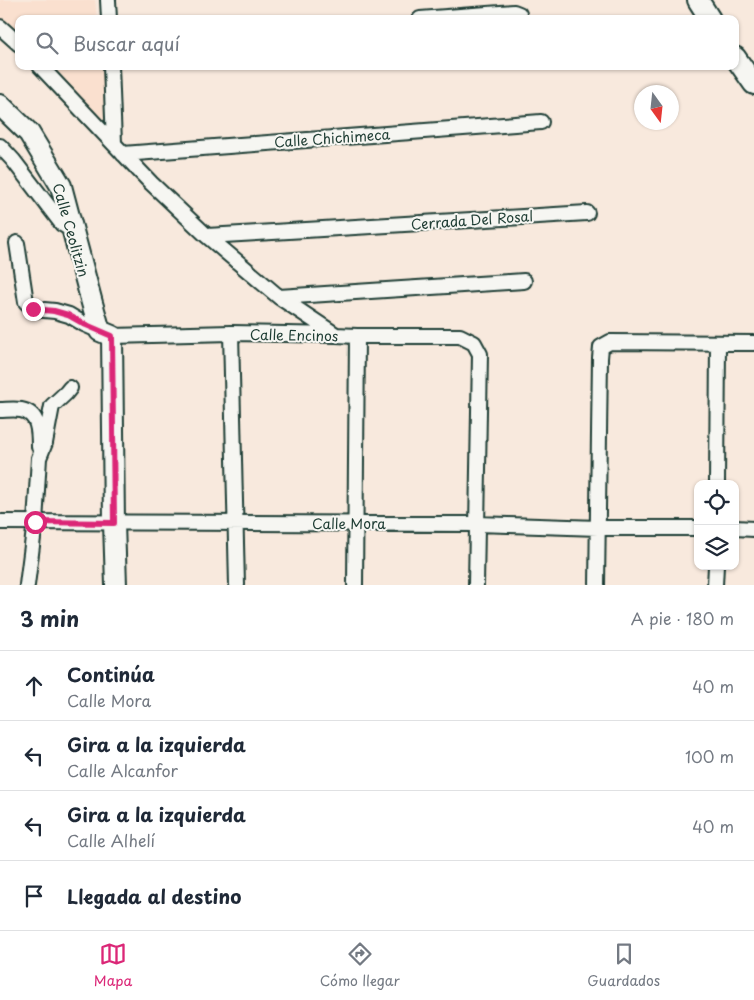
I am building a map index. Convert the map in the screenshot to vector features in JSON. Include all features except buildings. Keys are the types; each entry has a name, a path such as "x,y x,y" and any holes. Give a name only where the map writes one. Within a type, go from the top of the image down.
{"street":[{"path":"108,0 109,15"},
{"path":"698,0 707,15"},
{"path":"474,15 514,12 519,15"},
{"path":"0,27 15,40"},
{"path":"739,63 754,84"},
{"path":"44,70 151,184 207,236 279,297 336,335"},
{"path":"111,70 119,148"},
{"name":"Calle Ceolitzin","path":"0,105 29,133 61,186 92,303 106,333 116,585"},
{"name":"Calle Chichimeca","path":"119,148 541,122"},
{"path":"0,146 14,160 62,224 72,230"},
{"name":"Cerrada Del Rosal","path":"207,236 587,213"},
{"path":"17,243 26,302 33,309 54,311 68,315 106,333"},
{"path":"279,297 524,281"},
{"name":"Calle Encinos","path":"106,333 460,336 474,343 480,354 477,524"},
{"path":"231,333 237,585"},
{"path":"355,585 357,336"},
{"path":"596,585 601,347 610,342 754,343"},
{"path":"717,480 718,343"},
{"path":"39,458 46,443 52,406 70,388"},
{"path":"0,410 21,410 30,414 37,424 39,458 35,522 27,585"},
{"name":"Calle Mora","path":"0,522 477,524 598,528 694,528"},
{"path":"476,585 477,524"},
{"path":"739,528 754,529"},
{"path":"716,570 716,585"}],"shaded area":[{"path":"0,0 95,0 97,15 15,15 15,33 0,19"},
{"path":"50,70 102,70 110,136"}],"route":[{"path":"33,309 54,311 68,315 112,336 114,523 35,522"}]}
